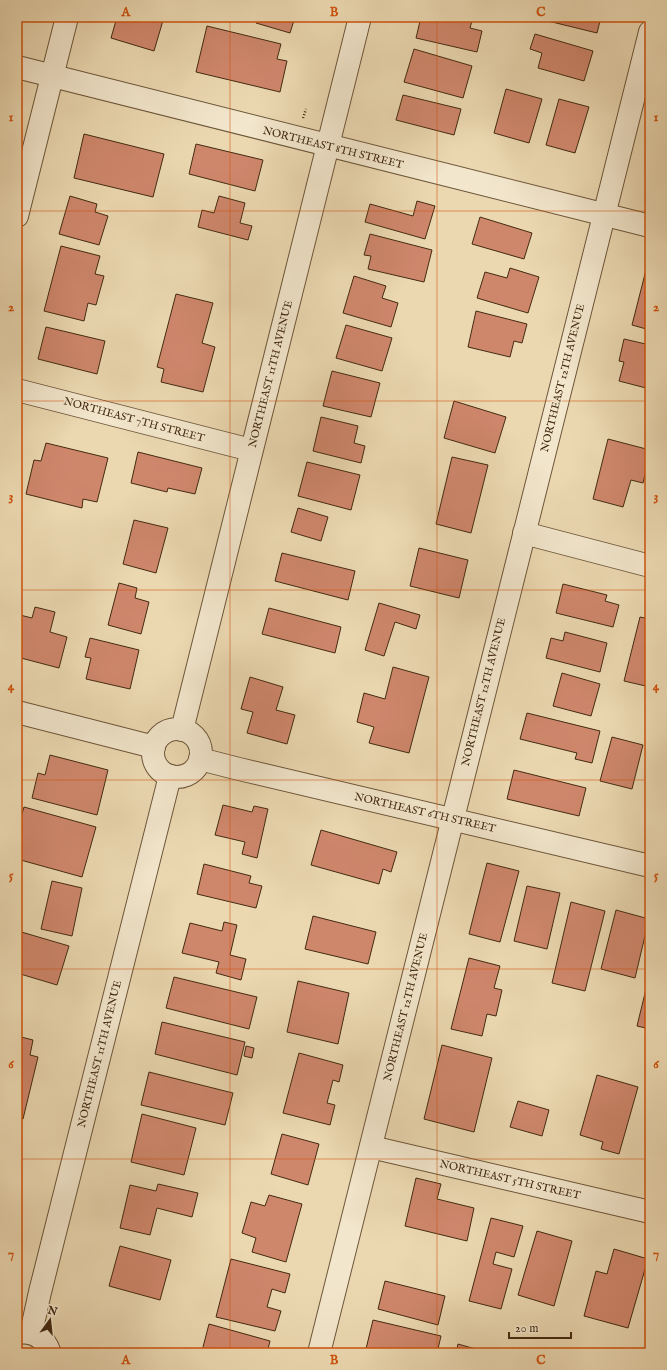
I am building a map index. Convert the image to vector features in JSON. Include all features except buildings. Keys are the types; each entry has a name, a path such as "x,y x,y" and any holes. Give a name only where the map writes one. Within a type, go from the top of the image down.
{"street":[{"path":"17,216 67,17"},
{"name":"NORTHEAST 11TH AVENUE","path":"182,730 360,17"},
{"name":"NORTHEAST 12TH AVENUE","path":"319,1353 604,215 647,53 650,32"},
{"name":"NORTHEAST 8TH STREET","path":"17,67 650,226"},
{"name":"NORTHEAST 7TH STREET","path":"17,390 251,450"},
{"path":"524,533 650,566"},
{"path":"17,712 154,747"},
{"path":"182,730 191,734 197,740 200,747 200,759 194,770 188,774 180,777 170,776 158,768 153,754 154,747 162,734 169,731 182,730"},
{"name":"NORTHEAST 6TH STREET","path":"200,759 650,866"},
{"name":"NORTHEAST 11TH AVENUE","path":"24,1333 42,1284 170,776"},
{"name":"NORTHEAST 5TH STREET","path":"370,1147 650,1212"},
{"path":"24,1333 41,1338 46,1344 50,1353"}]}
